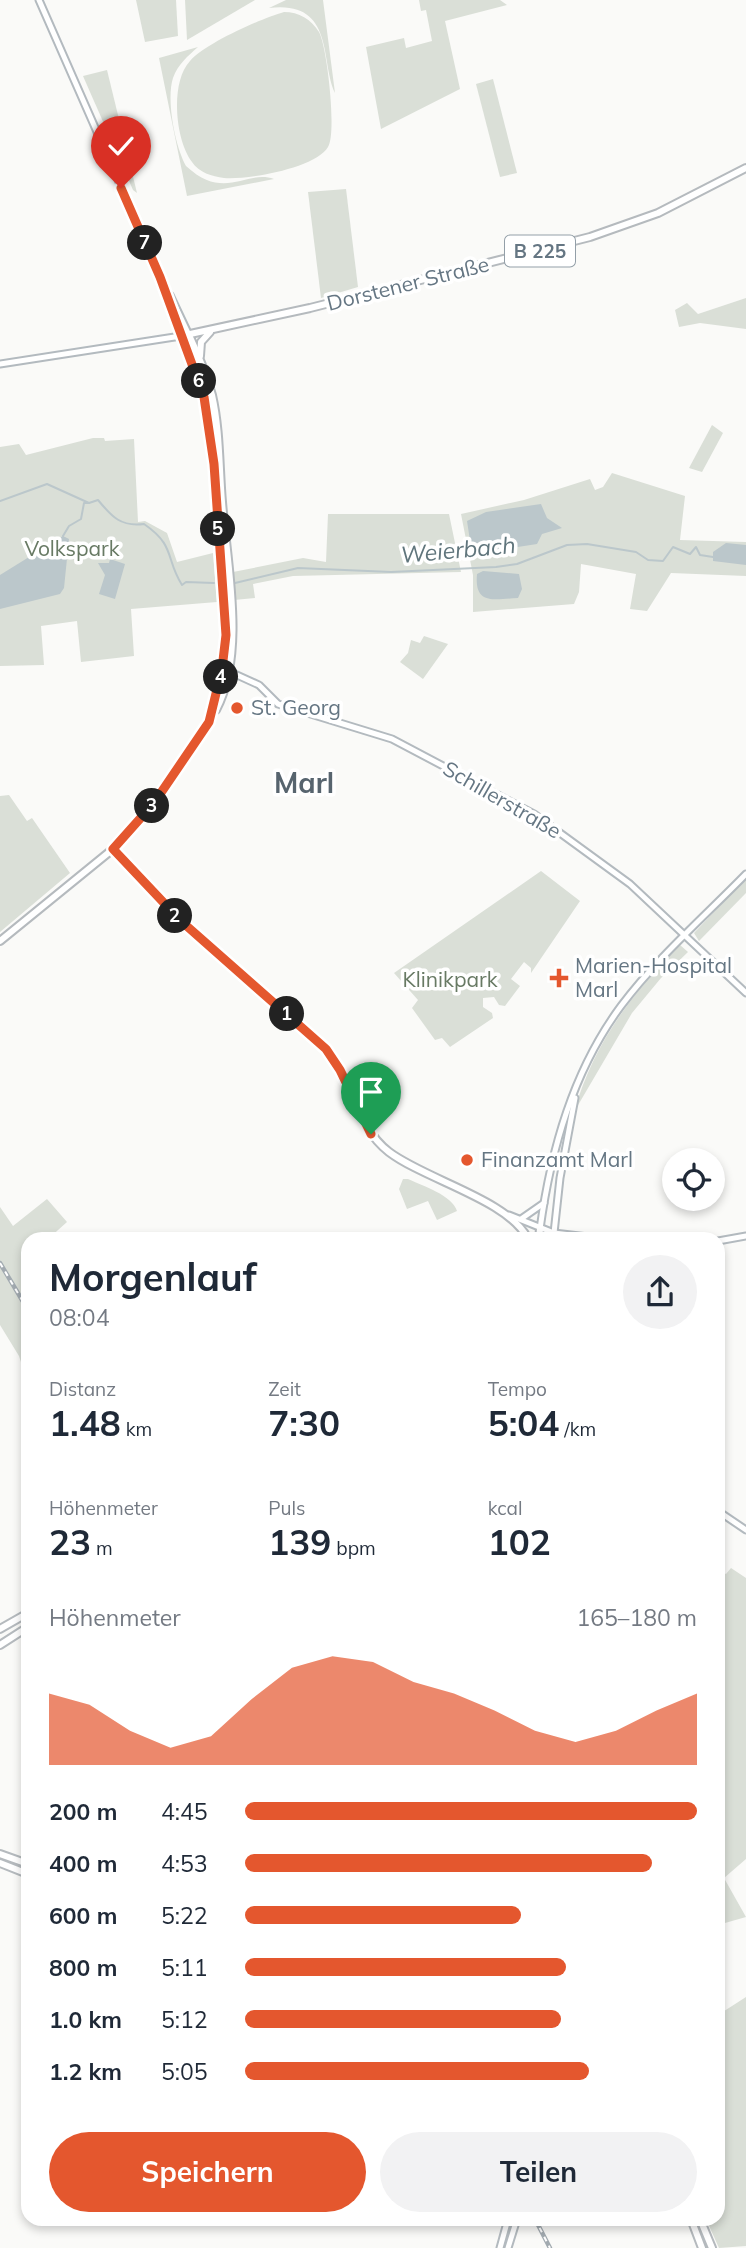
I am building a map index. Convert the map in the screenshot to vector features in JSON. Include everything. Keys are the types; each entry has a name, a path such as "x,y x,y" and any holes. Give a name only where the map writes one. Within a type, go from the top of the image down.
{"main road":[{"path":"39,0 185,335 204,397 214,464 226,623 225,670"},
{"name":"Dorstener Straße","path":"185,335 271,317 590,237 658,213 746,168"},
{"path":"200,359 201,342 212,331"},
{"path":"0,941 113,849 154,803 220,702 231,607 215,414 200,359 185,335"},
{"path":"0,364 185,335"},
{"name":"Schillerstraße","path":"225,670 259,685 278,704 392,739 534,814 630,884 746,993"},
{"path":"113,849 181,921 326,1049 340,1070 365,1126 384,1148 404,1162 546,1232"},
{"path":"539,1232 554,1149 579,1080 621,1006 685,935 746,874"},
{"path":"554,1232 560,1178 579,1080"},
{"path":"519,1219 528,1217 544,1203"},
{"path":"509,1215 522,1232"},
{"path":"725,1240 746,1236"},
{"path":"725,1516 746,1530"},
{"path":"0,1629 21,1617"},
{"path":"0,1645 21,1632"},
{"path":"0,1854 21,1862"},
{"path":"0,1863 21,1871"},
{"path":"500,2248 506,2226"},
{"path":"508,2248 515,2226"},
{"path":"694,2226 702,2248"},
{"path":"703,2226 712,2248"}],"green space":[{"path":"136,0 176,0 178,36 145,42"},
{"path":"185,0 255,0 187,40"},
{"path":"286,0 323,0 335,93 321,36 315,23 305,13 290,8 269,8"},
{"path":"419,0 500,0 507,5 445,21 460,89 381,129 366,47 404,38 406,48 432,41 426,10 421,11"},
{"path":"284,12 295,13 308,20 316,27 322,40 328,71 332,125 328,147 310,161 281,171 235,178 210,175 195,166 182,140 177,96 184,70 198,54 220,39"},
{"path":"198,47 178,69 171,87 173,123 178,147 186,166 212,182 224,183 264,177 274,179 187,196 159,58"},
{"path":"107,70 137,193 133,190 83,76"},
{"path":"493,79 517,173 500,177 476,84"},
{"path":"346,189 358,287 321,298 308,192"},
{"path":"746,298 746,329 700,323 679,327 675,310 687,303 698,314"},
{"path":"712,425 723,433 702,472 689,468"},
{"name":"Volkspark","path":"93,438 104,438 105,441 134,439 138,522 145,521 167,533 177,562 213,553 217,602 131,609 134,656 81,662 77,621 41,626 44,665 0,666 0,447 19,444 26,455"},
{"path":"612,473 685,496 680,540 746,542 746,576 671,573 647,611 630,609 636,574 581,564 579,592 574,604 473,612 473,575 461,514 524,500 590,479 595,490 603,487"},
{"path":"328,514 449,514 461,572 293,576 253,584 255,598 234,600 233,572 303,558 326,562"},
{"path":"424,636 448,644 423,679 400,662 408,653 411,640 420,643"},
{"path":"9,795 27,821 32,818 70,873 0,932 0,796"},
{"name":"Klinikpark","path":"541,871 580,901 531,973 531,968 524,962 511,979 520,986 505,1006 499,1005 494,997 483,998 483,1007 492,1013 493,1018 450,1047 442,1038 435,1040 412,1008 418,1000 394,973"},
{"path":"746,878 746,893 699,941 694,933"},
{"path":"680,945 688,952 661,978 632,1013 574,1112 592,1065 616,1022 645,982"},
{"path":"403,1179 443,1196 457,1211 437,1220 428,1201 407,1209 399,1189"},
{"path":"47,1199 67,1222 56,1232 21,1232 21,1362 0,1325 0,1207 13,1226"},
{"path":"731,1568 746,1578 746,1859 725,1877 725,1574"},
{"path":"725,1880 746,1917 725,1923"},
{"path":"746,1997 746,2246 719,2248 709,2226 725,2226 725,2010"}],"shaded area":[{"path":"541,504 547,518 562,528 542,534 537,544 504,549 471,547 467,521 486,512"},
{"path":"63,536 69,539 64,588 60,594 0,609 0,575"},
{"path":"726,543 746,545 746,565 713,561 713,552"},
{"path":"110,559 125,564 115,599 99,594 105,575 98,563 109,563"},
{"path":"483,571 519,574 522,589 518,598 494,599 483,596 477,584 477,574"}],"waterway":[{"name":"Weierbach","path":"0,501 47,484 89,503 98,500 118,520 129,524 144,524 161,539 182,585 186,582 214,583"},
{"path":"63,536 69,526 81,519 84,503 89,503"},
{"name":"Weierbach","path":"235,583 298,568 391,572 496,567 517,564 567,545 587,544 636,552 648,560 663,561 673,547 690,554 696,547 700,555 713,557"}],"railway":[{"path":"0,1263 21,1298"},
{"path":"539,2226 550,2248"}],"place":[{"name":"St. Georg","path":"237,708"},
{"name":"Marien-Hospital Marl","path":"559,978"},
{"name":"Finanzamt Marl","path":"467,1160"}],"district":[{"name":"Marl","path":"304,783"}],"route":[{"path":"121,188 160,277 204,397 214,464 226,635 219,685 209,722 154,803 113,849 181,921 326,1049 334,1058 371,1134"}]}
